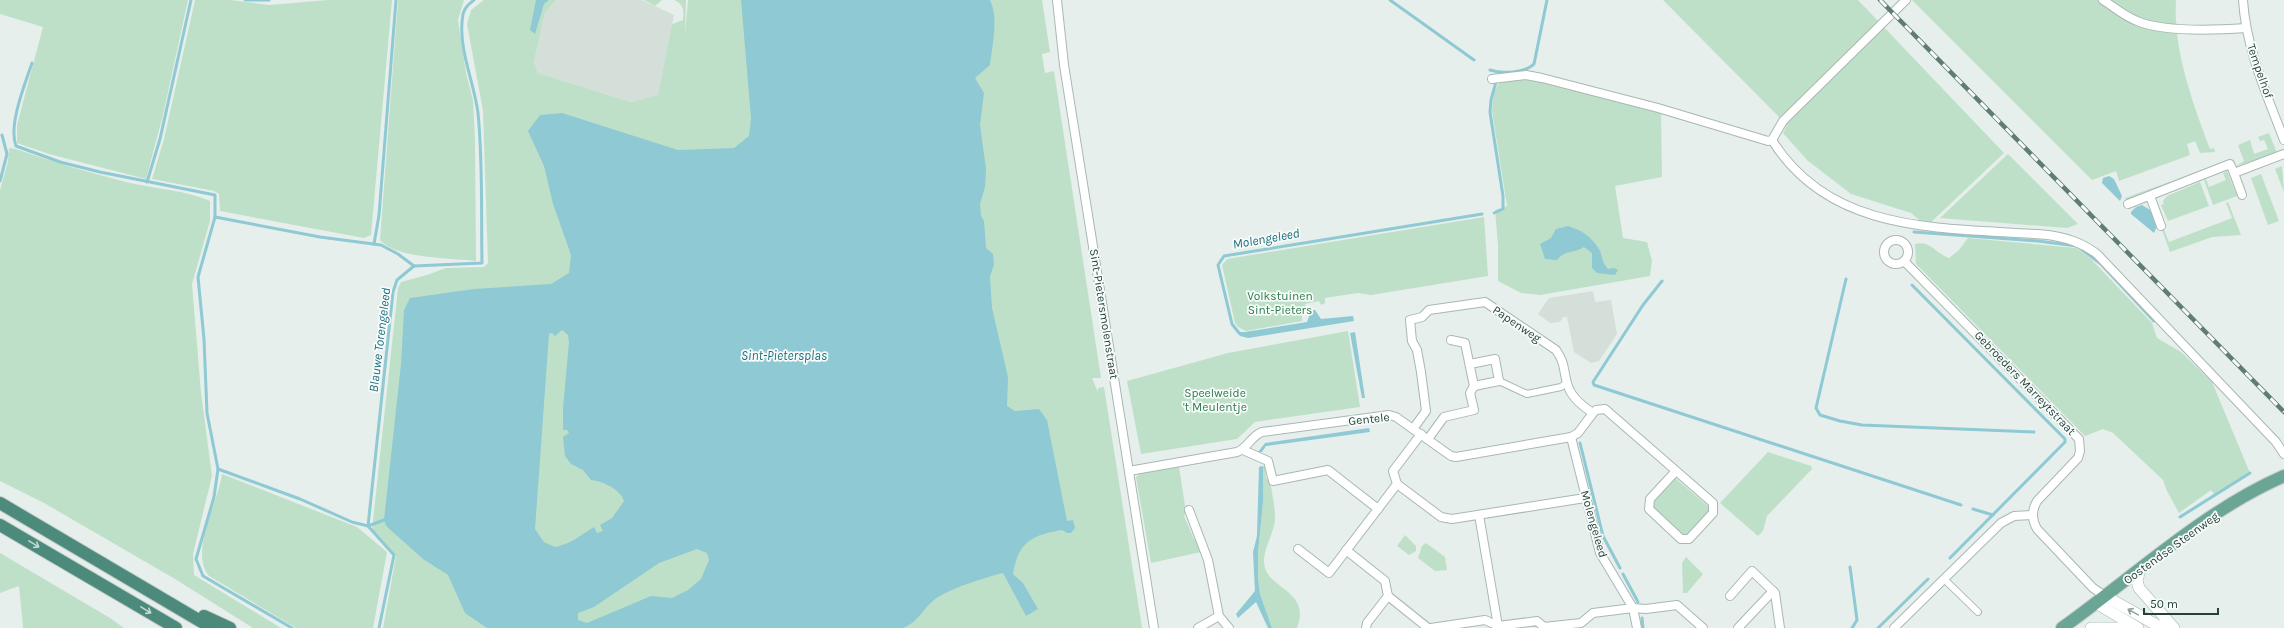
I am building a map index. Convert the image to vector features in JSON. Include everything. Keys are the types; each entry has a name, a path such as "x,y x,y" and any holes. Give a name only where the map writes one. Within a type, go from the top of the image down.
{"highway":[{"path":"0,503 160,595 212,628"},
{"path":"0,525 176,628"},
{"path":"160,595 230,628"}],"main road":[{"name":"Oostendse Steenweg","path":"2062,628 2196,527 2259,488 2284,476"},
{"path":"2140,569 2137,581 2139,588 2174,628"},
{"path":"2101,599 2137,628"},
{"path":"2101,599 2162,628"},
{"path":"2091,628 2137,628"}],"street":[{"name":"Sint-Pietersmolenstraat","path":"1057,0 1064,65 1154,628"},
{"path":"1772,140 1783,121 1906,0"},
{"path":"2103,0 2126,16 2150,25 2172,28 2246,28"},
{"name":"Tempelhof","path":"2243,0 2246,28 2254,58 2284,140"},
{"path":"1492,79 1526,75 1542,78 1658,108 1760,140 1772,140"},
{"path":"1772,140 1789,162 1822,193 1844,206 1870,216 1916,225 2048,235 2068,238 2083,244 2097,254 2184,344 2276,442 2284,454"},
{"path":"2234,173 2284,154"},
{"path":"2128,204 2230,164 2242,195"},
{"path":"2150,196 2161,226"},
{"name":"Gebroeders Marreytstraat","path":"1904,261 2079,439 2080,451 2078,458 2040,498 2035,505 2032,515"},
{"name":"Papenweg","path":"1413,428 1426,411 1421,372 1417,350 1412,341 1410,320 1422,317 1429,310 1484,302 1556,350 1563,361 1567,382 1580,404 1593,413"},
{"path":"1451,340 1465,343 1474,386 1470,393 1474,410 1444,417 1393,471 1397,484 1441,517 1452,519 1586,498"},
{"path":"1470,364 1495,359 1499,382"},
{"path":"1474,386 1499,382 1527,394 1561,387 1567,382"},
{"path":"1571,437 1578,433 1596,410 1605,409 1713,504 1713,513 1689,539 1685,540 1681,539 1648,509 1647,504 1675,472"},
{"name":"Gentele","path":"1243,450 1254,436 1262,432 1389,415 1396,416 1451,456 1456,457 1571,437"},
{"name":"Molengeleed","path":"1571,437 1600,553 1633,608 1637,628"},
{"path":"1129,471 1243,450 1268,461 1273,481 1328,470 1378,509"},
{"path":"1298,549 1329,572 1397,484"},
{"path":"1189,510 1208,560 1219,616 1229,628"},
{"path":"1479,515 1498,626"},
{"path":"1894,628 2001,523 2014,516 2032,515 2037,529 2093,588 2101,599"},
{"path":"1346,550 1385,581 1388,596 1430,628 1478,624 1485,620 1498,626 1537,621 1544,627 1581,623 1593,612 1633,608 1646,610 1678,605 1703,628"},
{"path":"1730,596 1752,571 1775,593 1780,628"},
{"path":"1944,578 1978,612"},
{"path":"1738,628 1773,591"},
{"path":"1366,628 1367,623 1388,596"},
{"path":"1198,628 1219,616"}],"shaded area":[{"path":"556,0 642,0 674,15 658,96 631,102 538,73 534,62 545,13"},
{"path":"1593,291 1595,302 1611,300 1617,334 1599,361 1591,363 1574,352 1567,317 1563,317 1560,322 1550,323 1538,314 1549,298"}],"green space":[{"path":"0,0 188,0 163,115 146,179 49,154 17,143 17,125 43,27 0,14"},
{"path":"195,0 230,0 269,5 328,0 392,0 371,235 364,238 220,211 219,194 214,191 152,179 164,139"},
{"path":"398,0 464,0 458,20 466,73 473,100 475,141 476,261 411,254 398,251 380,240"},
{"name":"Sint-Pietersplas","path":"484,0 556,0 545,13 534,62 538,73 631,102 658,95 672,24 683,20 682,6 674,0 686,0 685,34 688,0 1042,0 1050,52 1042,54 1045,73 1054,71 1101,378 1092,378 1098,392 1098,388 1104,387 1142,628 383,628 396,556 372,530 398,288 401,282 446,268 484,267 488,263 483,111 467,24 471,10"},
{"path":"644,0 662,0 655,6"},
{"path":"1663,0 1858,0 2004,153 1928,225 1924,224 1911,213 1851,194 1807,160 1783,133 1787,125"},
{"path":"1912,0 2176,0 2176,19 2181,57 2197,113 2210,149 2214,148 2215,152 2200,153 2195,141 2187,144 2190,155 2119,181 2116,171 2092,180"},
{"path":"1525,78 1661,112 1662,177 1615,186 1623,238 1647,242 1652,261 1650,276 1540,295 1521,293 1498,281 1498,245 1495,210 1507,206 1492,111 1493,100 1499,83"},
{"path":"2269,133 2277,153 2236,166 2244,161 2238,145 2250,140 2254,154 2268,149 2264,140 2260,141 2258,137"},
{"path":"9,148 130,183 191,194 210,201 210,221 192,284 201,393 212,476 193,554 194,575 281,628 253,628 175,579 44,503 0,481 0,190 8,161"},
{"path":"2008,154 2078,224 2067,228 1940,218"},
{"path":"2282,166 2284,192 2275,169"},
{"path":"2227,171 2237,196 2213,205 2204,180 2206,179 2209,187 2226,180 2223,173"},
{"path":"2197,172 2198,176 2127,202 2125,198"},
{"path":"2261,174 2279,221 2268,225 2251,178"},
{"path":"2200,182 2209,206 2168,221 2161,205 2164,204 2163,201 2167,196"},
{"path":"2228,202 2241,235 2212,237 2170,252 2161,227 2163,227 2169,242 2232,218 2226,203"},
{"name":"Volkstuinen Sint-Pieters","path":"1484,217 1488,276 1371,295 1358,293 1325,298 1325,303 1321,305 1319,301 1305,304 1307,311 1302,312 1302,321 1246,331 1238,327 1235,323 1222,265 1227,259"},
{"path":"1968,238 2076,248 2091,259 2152,323 2157,338 2181,352 2212,382 2250,473 2214,494 2211,490 2179,513 2163,480 2113,433 2103,429 2085,436 1916,264 1915,244 1920,243 1929,245 1949,258 1959,250"},
{"name":"Speelweide 't Meulentje","path":"1348,331 1360,407 1255,422 1237,439 1141,454 1127,381 1228,353"},
{"path":"1768,452 1811,466 1812,469 1767,516 1763,531 1758,536 1720,503"},
{"path":"1263,466 1265,466 1266,478 1270,481 1275,518 1273,530 1264,556 1265,568 1274,581 1295,599 1299,606 1300,616 1297,628 1272,628 1260,594 1258,580 1258,553 1263,502"},
{"path":"1179,467 1186,512 1184,516 1201,552 1151,563 1136,477 1141,473"},
{"path":"222,474 357,527 387,552 373,628 296,628 209,576 204,566 202,554 203,540"},
{"path":"1675,478 1709,507 1708,513 1686,536 1682,536 1652,507 1652,501"},
{"path":"1405,535 1416,546 1416,551 1409,555 1397,546"},
{"path":"1426,543 1445,557 1447,570 1435,571 1418,558 1422,546"},
{"path":"0,553 110,618 124,628 23,628 19,586 0,593"},
{"path":"1686,557 1703,574 1687,593 1683,593 1682,563"}],"water":[{"path":"536,0 549,0 544,4 535,34 530,30"},
{"name":"Sint-Pietersplas","path":"741,0 990,0 993,7 994,23 990,65 975,78 984,93 980,125 986,169 985,187 980,204 981,216 984,221 986,248 993,254 994,265 990,276 992,308 1008,377 1007,406 1015,411 1039,409 1047,420 1067,521 1073,520 1075,528 1071,533 1067,533 1062,530 1042,534 1028,542 1019,554 1015,563 1013,574 1023,583 1038,609 1026,616 1003,573 969,583 938,597 913,622 903,628 487,628 465,613 448,575 423,559 386,526 384,520 401,364 404,310 410,298 474,289 551,284 569,273 571,255 553,204 544,166 528,131 540,115 562,113 678,150 734,148 749,136 751,118","holes":["562,330 568,335 569,342 563,408 563,430 567,430 569,433 563,437 565,456 571,464 583,470 591,480 606,484 619,493 624,501 612,518 600,525 603,531 597,533 594,527 571,541 555,547 544,542 535,529 549,334 552,333 555,336","697,549 707,553 709,560 701,579 688,590 672,598 651,596 587,623 578,620 578,613 594,607 659,563"]},
{"path":"2109,176 2114,179 2122,196 2120,201 2102,183 2103,178"},
{"path":"2142,205 2150,210 2157,226 2154,233 2131,214 2136,207"},
{"path":"1568,226 1582,232 1593,241 1599,249 1608,269 1614,268 1618,270 1615,275 1597,273 1592,268 1592,253 1584,247 1564,254 1557,260 1545,259 1540,244 1551,238 1556,229"},
{"path":"1311,310 1315,310 1321,319 1353,316 1354,321 1248,338 1240,336 1237,332 1307,322"},
{"path":"1355,332 1365,398 1362,398 1350,333"},
{"path":"1369,428 1370,432 1266,446 1262,452 1258,452 1265,443"},
{"path":"1263,466 1263,502 1258,553 1258,579 1260,594 1272,628 1268,628 1256,602 1238,618 1236,614 1255,591 1253,552 1257,536 1259,467"}],"waterway":[{"path":"147,182 160,139 191,0"},
{"path":"245,0 269,0"},
{"path":"374,244 379,215 396,0"},
{"name":"Blauwe Torengeleed","path":"379,628 394,555 368,526 393,292 397,280 414,266 482,263 480,132 476,101 462,39 463,14 467,6 474,0"},
{"path":"1390,0 1474,60"},
{"name":"Molengeleed","path":"1490,70 1513,72 1525,69 1534,64 1547,0"},
{"path":"32,63 18,104 14,127 16,146 60,162 100,172 215,195 215,217 320,237 381,245 398,254 414,266"},
{"name":"Molengeleed","path":"1494,213 1503,209 1503,196 1490,112 1491,100 1496,82"},
{"path":"0,181 7,154 2,135"},
{"name":"Molengeleed","path":"1239,333 1232,324 1218,265 1224,256 1482,214"},
{"path":"215,217 198,277 204,339 207,413 218,469 300,499 352,522 368,526 384,520"},
{"path":"1914,232 2038,241 2077,246 2101,264 2154,321"},
{"path":"1846,279 1816,408 1820,415 1840,421 1862,425 2034,432"},
{"path":"1662,281 1643,305 1593,382 1594,385 1961,505"},
{"path":"1912,285 2065,439 2065,442 1950,558"},
{"path":"1580,443 1603,536 1620,568"},
{"path":"218,469 214,497 196,559 203,576 292,628"},
{"path":"2180,517 2250,473"},
{"path":"1973,509 1993,515"},
{"path":"1850,567 1857,620 1852,628"},
{"path":"1623,574 1638,602"},
{"path":"1878,628 1928,579"},
{"path":"1642,618 1643,628"}],"railway":[{"path":"1880,0 2284,412"}]}
